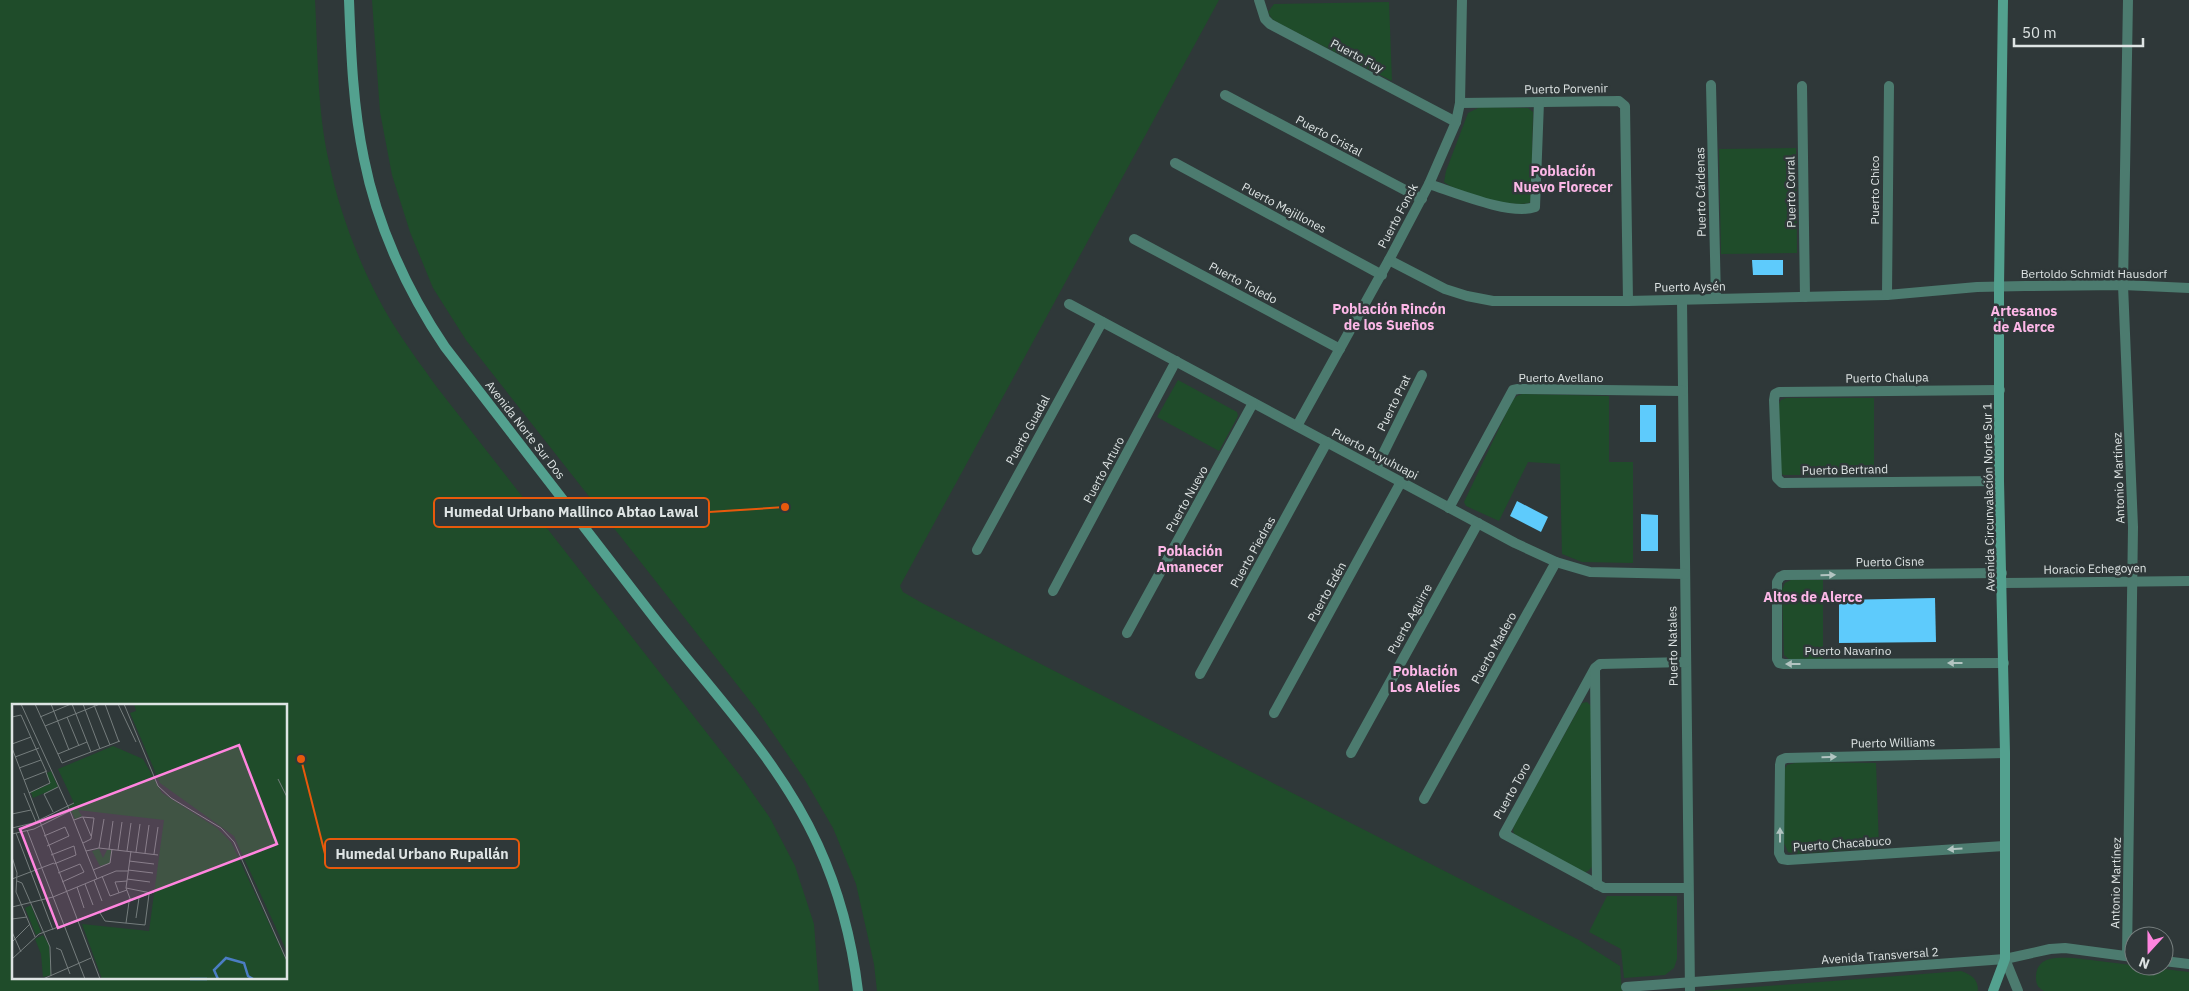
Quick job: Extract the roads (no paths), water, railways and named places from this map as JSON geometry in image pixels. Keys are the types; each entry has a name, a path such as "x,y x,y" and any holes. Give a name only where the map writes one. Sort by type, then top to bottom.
{"main road":[{"name":"Avenida Norte Sur Dos","path":"349,0 356,100 364,160 379,214 408,284 445,347 689,663 763,754 786,788 818,845 830,874 848,934 858,991"},
{"name":"Avenida Circunvalación Norte Sur 1","path":"1993,991 2005,959 2004,662 1999,481 2004,0"}],"street":[{"name":"Puerto Fuy","path":"1259,0 1265,19 1270,24 1456,122"},
{"name":"Puerto Fonck","path":"1297,426 1422,198 1456,122 1460,103 1462,0"},
{"name":"Antonio Martínez","path":"2128,0 2123,285 2132,495 2131,926"},
{"name":"Puerto Cárdenas","path":"1711,85 1716,299"},
{"name":"Puerto Corral","path":"1802,86 1805,297"},
{"name":"Puerto Chico","path":"1887,295 1889,86"},
{"name":"Puerto Cristal","path":"1225,95 1422,198"},
{"name":"Puerto Porvenir","path":"1460,103 1619,101 1625,106 1628,301"},
{"path":"1429,184 1488,204 1513,208 1535,207 1539,102"},
{"name":"Puerto Mejillones","path":"1175,163 1382,274"},
{"name":"Puerto Toledo","path":"1134,239 1340,349"},
{"name":"Puerto Aysén","path":"1389,260 1445,289 1480,299 1505,301 1628,301 1887,295 2000,287"},
{"name":"Bertoldo Schmidt Hausdorf","path":"2000,287 2123,285 2189,288"},
{"name":"Puerto Natales","path":"1682,300 1690,987"},
{"name":"Puerto Puyuhuapi","path":"1069,304 1449,508 1556,562 1574,569 1590,572 1685,574"},
{"name":"Puerto Guadal","path":"976,550 1102,322"},
{"name":"Puerto Arturo","path":"1053,591 1176,361"},
{"name":"Puerto Prat","path":"1376,468 1422,375"},
{"name":"Puerto Avellano","path":"1449,508 1512,390 1683,391"},
{"name":"Puerto Chalupa","path":"1775,394 1779,392 2000,390"},
{"name":"Puerto Bertrand","path":"1775,394 1777,478 1782,483 1999,481"},
{"name":"Puerto Nuevo","path":"1127,633 1254,403"},
{"name":"Puerto Piedras","path":"1200,674 1327,442"},
{"name":"Puerto Edén","path":"1274,713 1401,482"},
{"name":"Puerto Aguirre","path":"1350,753 1478,523"},
{"name":"Puerto Madero","path":"1424,799 1556,562"},
{"name":"Puerto Cisne","path":"1780,577 1784,575 2002,578"},
{"name":"Puerto Navarino","path":"1780,577 1778,582 1777,649 1779,663 2004,662"},
{"name":"Horacio Echegoyen","path":"2002,578 2189,581"},
{"path":"1596,885 1595,668 1600,664 1686,662"},
{"name":"Puerto Toro","path":"1595,668 1504,834 1604,888 1688,888"},
{"name":"Puerto Williams","path":"1781,760 1786,758 2005,753"},
{"name":"Puerto Chacabuco","path":"1781,760 1780,853 1782,858 1788,860 2004,846"},
{"name":"Avenida Transversal 2","path":"1626,987 1690,987 2005,959 2050,949 2065,948 2124,956"},
{"path":"2005,959 2018,991"},
{"path":"2174,962 2189,964"}],"place":[{"name":"Humedal Urbano Mallinco Abtao Lawal","path":"785,507"},
{"name":"Humedal Urbano Rupallán","path":"301,759"}],"district":[{"name":"Población Nuevo Florecer","path":"1563,180"},
{"name":"Población Rincón de los Sueños","path":"1389,318"},
{"name":"Artesanos de Alerce","path":"2024,320"},
{"name":"Población Amanecer","path":"1190,560"},
{"name":"Altos de Alerce","path":"1813,597"},
{"name":"Población Los Alelíes","path":"1425,680"}]}
